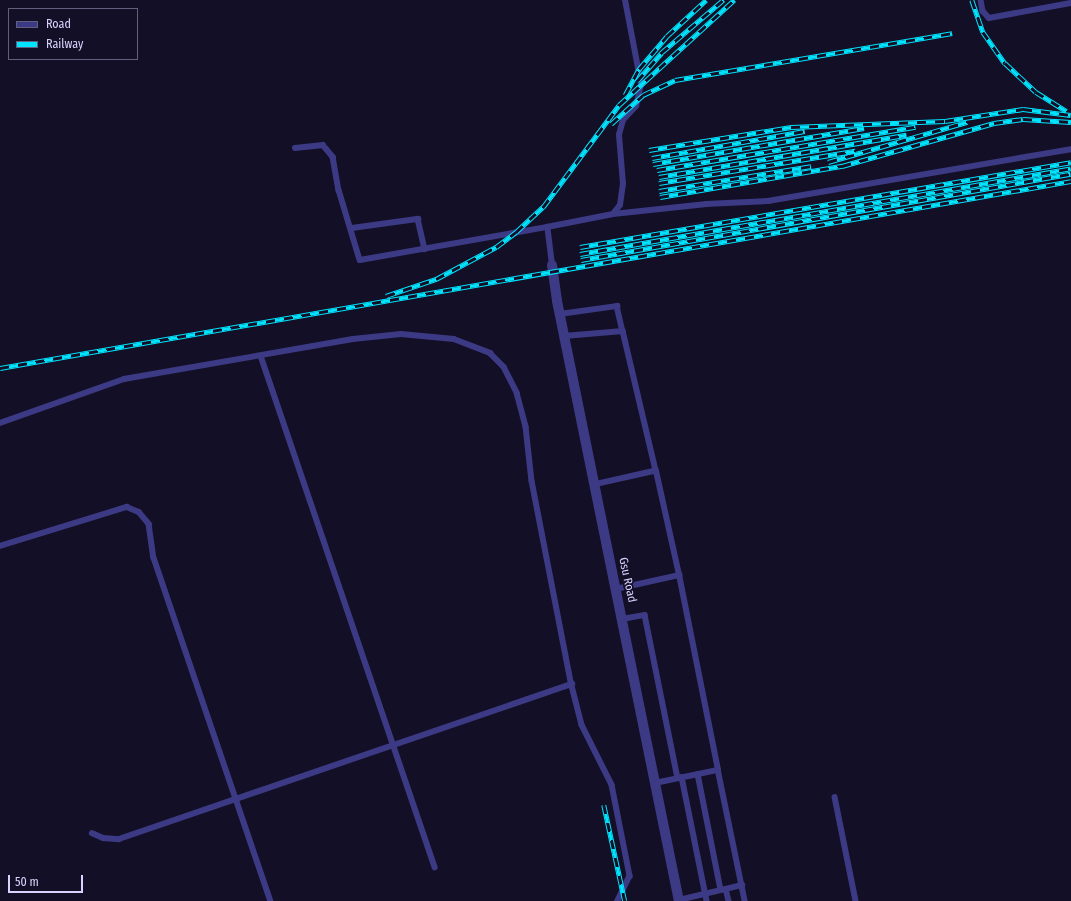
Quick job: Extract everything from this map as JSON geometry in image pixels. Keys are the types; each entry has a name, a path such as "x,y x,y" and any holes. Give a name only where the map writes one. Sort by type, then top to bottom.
{"street":[{"name":"Gsu Road","path":"552,265 564,336 679,900"}],"lane":[{"path":"614,214 620,205 623,184 618,135 623,120 636,106 641,84 625,0"},
{"path":"981,0 983,12 989,18 1071,3"},
{"path":"295,148 323,145 333,157 339,190 352,228 360,260 614,214 706,204 768,201 1071,149"},
{"path":"352,228 418,219 425,249"},
{"path":"548,227 552,265"},
{"path":"560,314 617,306 656,471 745,901"},
{"path":"564,336 623,331"},
{"path":"0,424 124,379 353,339 401,334 454,339 490,353 504,367 517,393 526,427 532,481 572,684 582,725 612,785 630,876 618,901"},
{"path":"262,356 435,867"},
{"path":"594,485 656,471"},
{"path":"0,546 127,507 138,512 149,524 154,558 271,901"},
{"path":"616,589 678,575"},
{"path":"622,619 645,615 707,901"},
{"path":"92,833 103,838 119,839 572,684"},
{"path":"655,784 718,769"},
{"path":"698,774 724,889 729,901"},
{"path":"834,797 856,901"},
{"path":"679,900 742,885"}],"railway":[{"path":"625,95 639,69 667,36 706,0"},
{"path":"637,81 661,53 723,0"},
{"path":"386,296 436,279 496,247 516,232 543,207 619,105 734,0"},
{"path":"972,0 983,32 1005,63 1036,92 1066,111"},
{"path":"611,124 643,95 675,80 952,33"},
{"path":"649,150 791,127 945,121 1023,109 1071,115"},
{"path":"660,197 842,166 994,123 1023,119 1071,122"},
{"path":"828,162 967,122"},
{"path":"657,170 915,127"},
{"path":"653,164 864,128"},
{"path":"652,158 805,131"},
{"path":"659,177 906,135"},
{"path":"659,183 855,151"},
{"path":"580,247 1071,162"},
{"path":"659,191 811,166"},
{"path":"580,254 1071,168"},
{"path":"581,260 1071,174"},
{"path":"0,368 1071,181"},
{"path":"604,805 625,901"}]}
